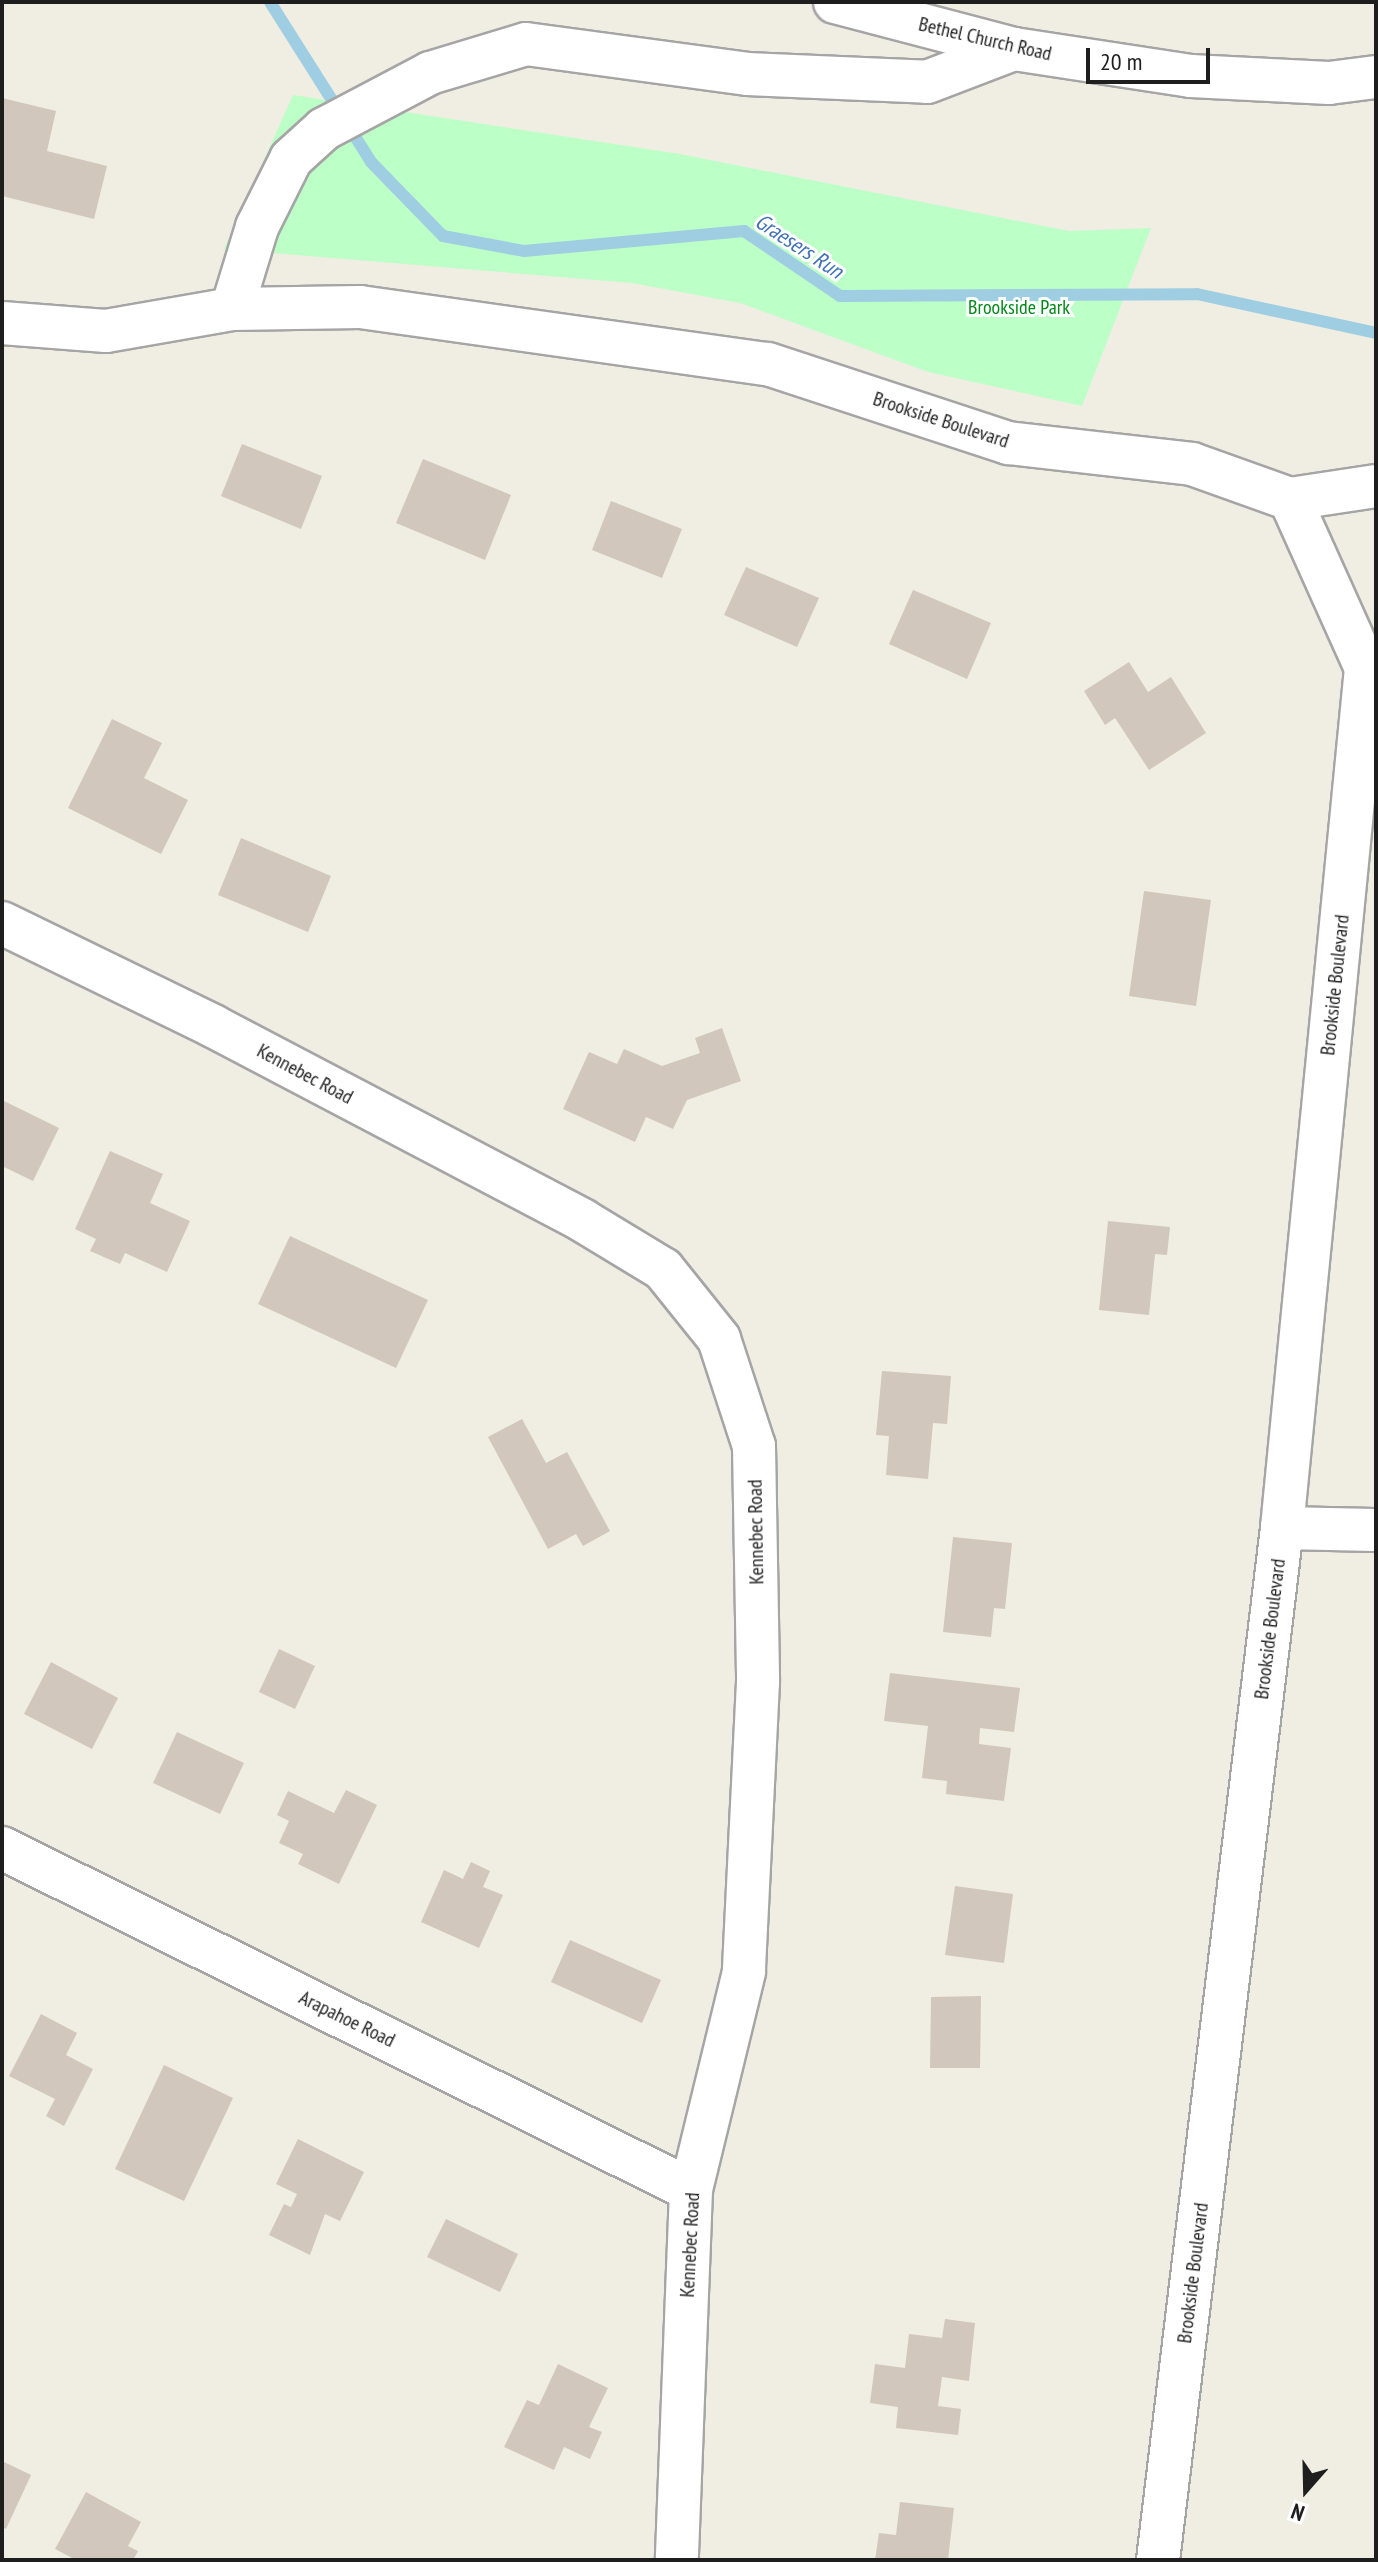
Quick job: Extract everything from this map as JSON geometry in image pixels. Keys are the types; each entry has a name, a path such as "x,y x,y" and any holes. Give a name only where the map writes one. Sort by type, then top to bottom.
{"street":[{"name":"Bethel Church Road","path":"835,2 1014,49 1191,76 1329,83 1376,77"},
{"path":"232,309 257,227 291,159 341,120 430,73 526,44 747,74 927,82 1014,49"},
{"name":"Brookside Boulevard","path":"2,323 106,331 232,309 360,307 768,364 1008,443 1192,464 1290,499 1366,668 1282,1528 1158,2560"},
{"path":"1290,499 1376,486"},
{"name":"Kennebec Road","path":"2,923 213,1026 582,1220 663,1269 719,1339 754,1446 758,1682 744,1972 691,2190 677,2560"},
{"path":"1282,1528 1376,1530"},
{"name":"Arapahoe Road","path":"2,1848 691,2190"}],"green space":[{"name":"Brookside Park","path":"293,95 680,154 1069,231 1151,228 1082,406 928,372 740,303 632,283 224,249"}],"building":[{"path":"2,98 56,111 47,151 107,166 94,219 2,196"},
{"path":"242,444 322,476 301,529 221,496"},
{"path":"423,459 511,495 485,560 396,523"},
{"path":"611,501 682,529 662,578 592,550"},
{"path":"746,567 819,598 797,647 724,615"},
{"path":"913,590 991,623 967,679 889,644"},
{"path":"1129,662 1148,692 1171,677 1206,733 1149,770 1115,718 1105,725 1084,691"},
{"path":"112,719 162,743 144,778 188,800 161,854 68,808"},
{"path":"241,838 331,876 308,932 218,895"},
{"path":"1144,891 1211,900 1196,1006 1129,996"},
{"path":"722,1028 741,1081 687,1100 673,1129 646,1117 635,1142 563,1109 589,1052 617,1064 624,1049 662,1066 700,1053 695,1038"},
{"path":"2,1100 59,1128 33,1181 2,1166"},
{"path":"110,1151 163,1174 150,1203 190,1221 167,1272 125,1253 120,1264 90,1251 96,1239 75,1229"},
{"path":"1108,1221 1170,1227 1167,1255 1155,1254 1149,1315 1099,1310"},
{"path":"290,1236 428,1300 396,1368 258,1304"},
{"path":"882,1371 951,1376 947,1424 933,1423 928,1479 886,1475 889,1436 876,1435"},
{"path":"522,1419 546,1463 567,1452 610,1531 583,1546 576,1534 548,1549 488,1437"},
{"path":"953,1537 1012,1543 1005,1609 994,1608 991,1637 943,1632"},
{"path":"279,1649 315,1666 295,1709 259,1692"},
{"path":"51,1662 118,1698 92,1749 24,1714"},
{"path":"890,1673 1020,1688 1014,1732 980,1728 979,1744 1011,1748 1004,1801 946,1794 947,1781 922,1778 928,1726 884,1721"},
{"path":"177,1732 244,1763 220,1814 153,1783"},
{"path":"346,1790 377,1805 339,1884 298,1864 303,1854 279,1843 289,1821 277,1815 288,1791 334,1813"},
{"path":"471,1862 490,1871 483,1887 503,1895 479,1948 421,1922 444,1870 463,1879"},
{"path":"955,1886 1013,1894 1004,1963 945,1955"},
{"path":"570,1940 661,1980 642,2023 551,1982"},
{"path":"981,1996 980,2068 930,2068 931,1997"},
{"path":"41,2014 77,2033 66,2055 93,2069 64,2126 46,2116 55,2099 9,2076"},
{"path":"164,2065 233,2098 184,2201 115,2169"},
{"path":"298,2139 364,2172 340,2221 325,2214 310,2255 269,2235 284,2204 291,2207 297,2194 276,2184"},
{"path":"446,2219 518,2254 500,2292 427,2257"},
{"path":"945,2319 975,2323 969,2381 942,2377 938,2406 961,2409 958,2435 896,2428 898,2407 870,2403 875,2364 905,2368 909,2334 942,2338"},
{"path":"558,2364 608,2388 589,2427 602,2432 590,2459 564,2447 554,2470 504,2447 527,2400 539,2405"},
{"path":"2,2461 31,2475 6,2529 2,2527"},
{"path":"86,2492 141,2522 128,2546 138,2551 133,2560 76,2560 55,2549"},
{"path":"900,2502 954,2508 948,2560 875,2560 879,2533 896,2535"}],"waterway":[{"name":"Graesers Run","path":"270,2 371,162 443,236 524,251 744,231 840,296 1197,294 1376,333"}]}
